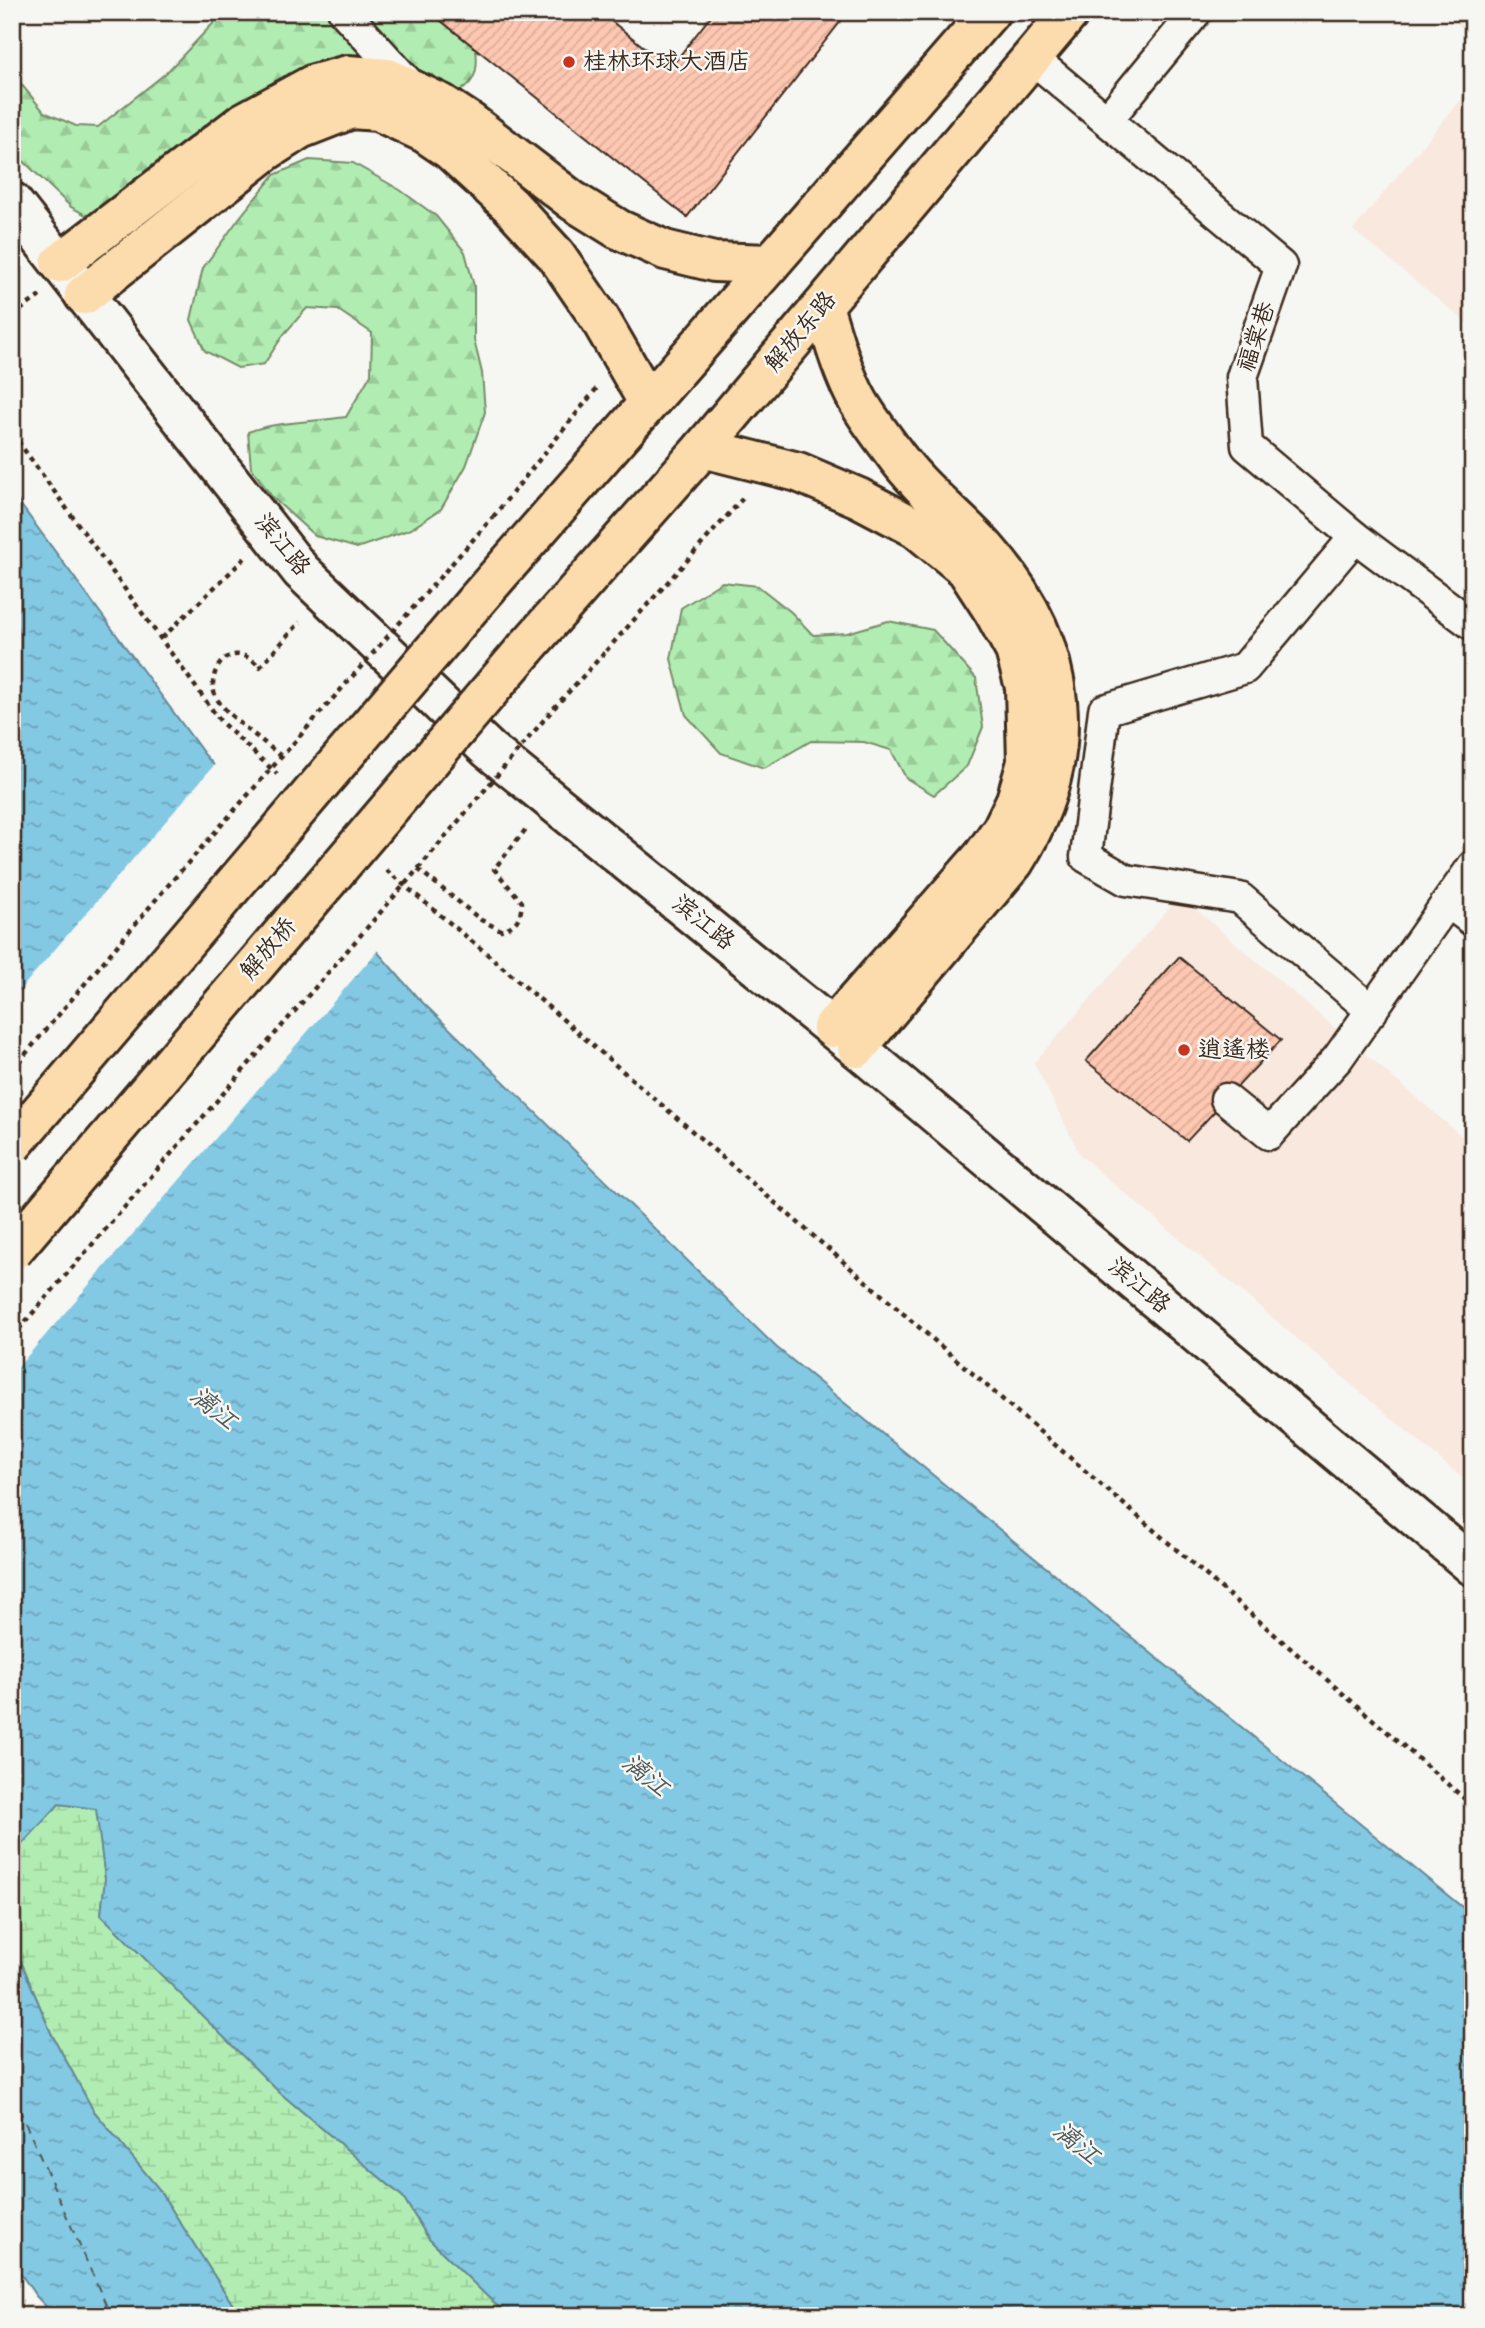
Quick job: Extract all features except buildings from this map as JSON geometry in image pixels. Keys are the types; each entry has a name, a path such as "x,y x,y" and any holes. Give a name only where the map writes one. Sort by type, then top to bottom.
{"main road":[{"path":"12,1145 474,603 990,12"},
{"name":"解放东路","path":"526,648 702,448 1070,12"},
{"path":"60,263 244,122 314,84 348,75 387,78 415,90 471,123 573,201 618,229 665,250 715,261 770,264"},
{"path":"84,295 265,151 300,129 351,109 378,111 425,134 450,150 511,206 556,255 600,319 648,402"},
{"name":"滨江路","path":"12,202 301,571 489,750 844,1038 1473,1566"},
{"path":"823,306 839,355 858,400 892,452 935,501 986,549 1020,593 1043,638 1055,680 1060,720 1055,761 1032,833 1014,862 844,1038"},
{"path":"702,448 799,472 859,498 916,528 966,569 995,612 1015,650 1025,687 1027,762 1016,800 1002,829 844,1038"},
{"name":"解放桥","path":"12,1251 526,648"}],"street":[{"path":"344,12 415,90"},
{"path":"1107,120 1196,12"},
{"name":"福棠巷","path":"1032,58 1281,266 1242,377 1247,446 1355,537 1473,625"},
{"path":"1355,537 1245,668 1104,710 1086,858 1126,880 1240,898 1372,1011"},
{"path":"1226,1099 1269,1134 1338,1058 1473,866"}],"path":[{"path":"12,1070 281,755 493,517 622,357"},
{"path":"12,433 221,722 281,778"},
{"path":"12,1337 554,708 772,465"},
{"path":"162,638 271,533"},
{"path":"281,755 225,708 214,691 213,678 217,667 225,659 237,655 248,657 260,667 325,594"},
{"path":"418,869 481,920 501,930 515,924 521,914 522,902 494,869 550,799"},
{"path":"383,867 1473,1806"}],"shaded area":[{"path":"1443,12 1473,12 1473,37"},
{"path":"1473,85 1473,328 1353,230"},
{"path":"1180,896 1473,1146 1473,1487 1081,1156 1034,1063"}],"green space":[{"path":"224,12 430,12 476,49 477,65 470,83 450,95 365,56 354,62 171,209 132,228 95,220 71,207 12,150 12,73 44,112 76,126 98,127 166,73"},
{"path":"309,160 353,163 400,190 436,216 465,252 474,286 474,340 482,373 485,412 466,466 441,509 411,529 357,548 315,536 273,498 251,468 248,432 284,424 346,417 371,374 372,333 338,310 307,308 284,334 264,364 238,368 205,351 191,320 203,268 240,217 274,175"},
{"path":"722,582 758,586 791,612 813,635 847,633 888,621 933,630 976,678 983,727 967,766 934,795 906,778 891,750 864,742 811,741 764,768 721,753 686,715 671,659 681,608"},
{"path":"59,1804 97,1809 105,1879 101,1915 279,2092 403,2197 429,2239 495,2304 514,2316 240,2316 158,2188 93,2110 51,2033 12,1940 12,1855"}],"water":[{"name":"漓江","path":"12,493 205,755 416,996 776,1347 1473,1916 1473,2316 514,2316 495,2304 429,2239 403,2197 279,2092 101,1915 105,1879 96,1809 59,1804 12,1855"},
{"path":"12,1940 51,2033 93,2110 158,2188 240,2316 55,2316 36,2296 12,2261"}],"pier":[{"path":"216,763 379,949 12,1374 12,999"}],"ferry route":[{"path":"12,2093 107,2307 115,2316"}],"place":[{"name":"桂林环球大酒店","path":"569,62"},
{"name":"逍遥楼","path":"1184,1050"}]}
